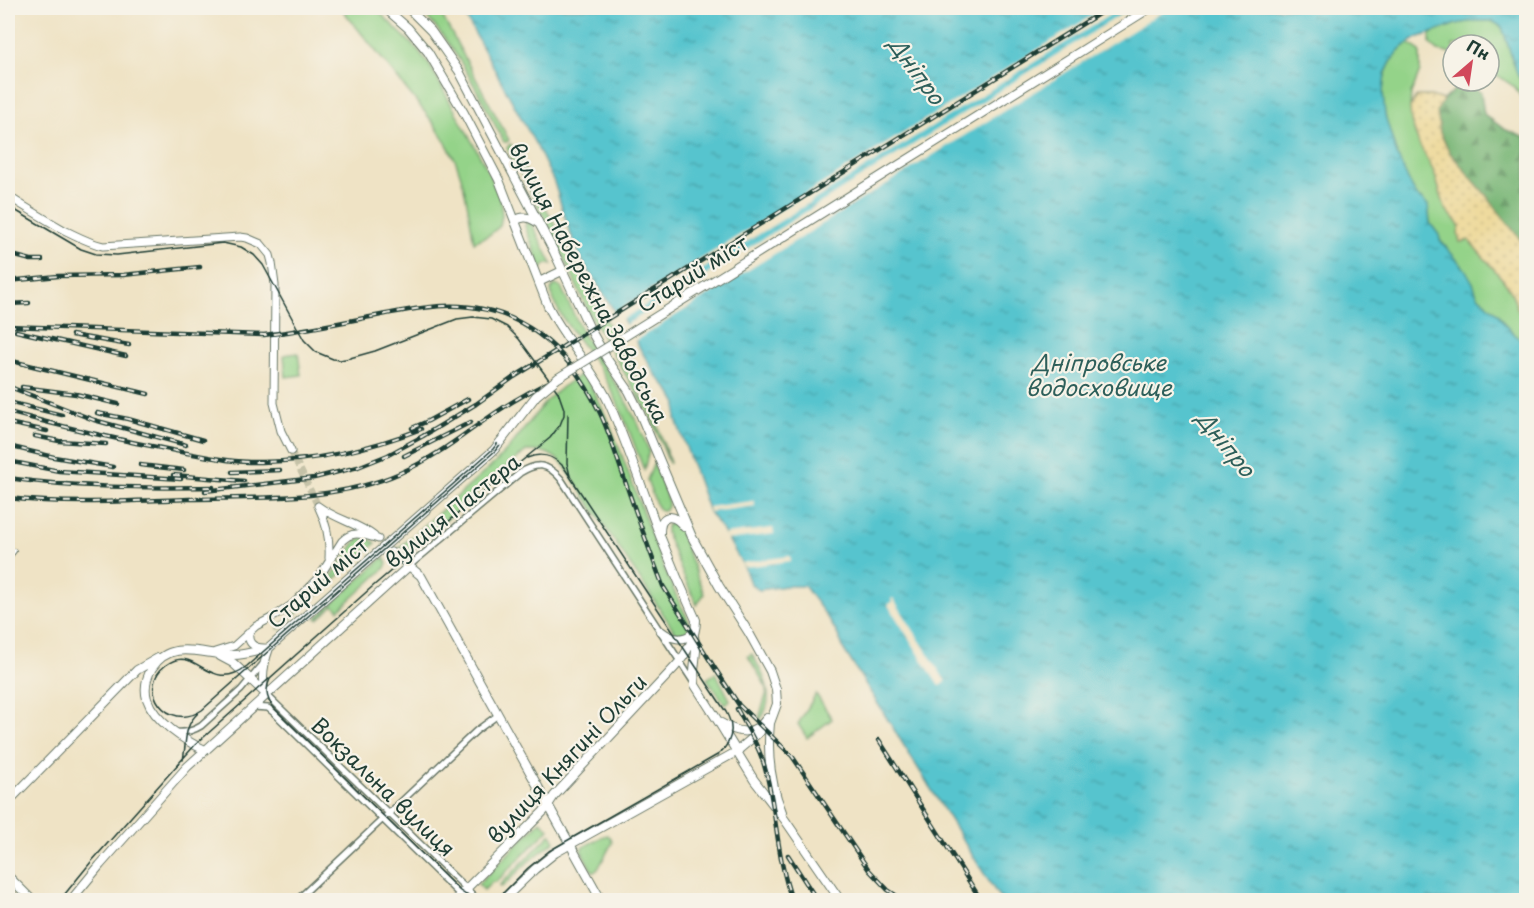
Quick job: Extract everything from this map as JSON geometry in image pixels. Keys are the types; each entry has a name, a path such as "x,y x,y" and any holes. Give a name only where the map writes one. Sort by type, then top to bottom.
{"main road":[{"name":"вулиця Набережна Заводська","path":"385,8 419,41 445,79 499,180 554,317 591,370 608,401 660,537 696,620 693,633 696,651 695,685"},
{"name":"вулиця Набережна Заводська","path":"408,8 431,31 459,71 540,225 590,328 607,359 629,391 692,537 770,671 776,689 777,704"},
{"name":"Старий міст","path":"269,648 486,457 536,396 558,378 1150,8"},
{"path":"515,221 523,217 532,219 540,225"},
{"path":"539,282 562,271"},
{"path":"660,537 662,521 671,516 680,521 692,537"},
{"path":"409,566 421,576 601,900"},
{"name":"вулиця Пастера","path":"205,750 409,566"},
{"path":"661,631 678,639 689,637 693,633"},
{"name":"вулиця Княгині Ольги","path":"461,896 544,811 554,796 680,662 693,633"},
{"path":"8,802 137,670 149,662 186,650 244,655 269,648"},
{"path":"267,695 263,685 269,648"},
{"path":"213,653 233,663 267,695"},
{"path":"71,900 113,849 205,750 174,732 157,716 150,705 146,684 150,671 165,655"},
{"path":"695,685 753,780 785,820 840,900"},
{"path":"718,721 732,729 749,731 765,721 777,704"},
{"path":"777,704 770,723 768,747 770,771 785,820"},
{"path":"503,900 547,859 569,844 736,752 770,723"},
{"path":"8,876 32,900"}],"street":[{"path":"8,196 66,231 103,246 240,237 261,244 270,255 274,278 274,403 281,431 291,451"},
{"name":"вулиця Пастера","path":"409,566 520,473 537,465 546,466 561,479 695,685"},
{"path":"213,653 234,646 256,626 284,611 301,597 318,579 346,536 356,534 378,539 366,530 318,506 327,530 330,546 329,561"},
{"path":"8,558 14,552"},
{"path":"391,552 409,566"},
{"path":"250,632 248,637 250,643 256,648 269,648"},
{"path":"174,732 187,732 201,726 241,690 265,662"},
{"name":"Вокзальна вулиця","path":"267,695 390,814 461,896"},
{"name":"Вокзальна вулиця","path":"253,707 268,708 274,713 461,896 478,900"},
{"path":"297,900 476,731 498,715"}],"green space":[{"path":"341,8 375,8 418,50 430,66 485,165 500,198 502,215 500,226 489,235 474,242 462,182 448,146 432,121"},
{"path":"418,8 438,8 509,140 507,142 504,142 456,54 432,22"},
{"path":"1492,21 1502,27 1526,92 1526,103 1515,87 1501,78 1501,33 1441,33 1441,52 1430,44 1430,34 1456,24"},
{"path":"1408,43 1420,51 1420,71 1411,94 1410,107 1415,134 1434,172 1445,208 1460,226 1458,233 1460,242 1469,240 1496,271 1512,294 1517,308 1526,318 1526,345 1477,295 1473,283 1440,240 1430,223 1429,211 1423,200 1417,196 1403,170 1386,119 1383,87 1390,64"},
{"path":"1451,93 1481,93 1484,114 1504,129 1526,138 1526,247 1450,153 1440,133 1437,111 1443,100"},
{"path":"511,144 644,388 639,391 643,399 649,397 670,463 651,417 590,315 551,230 507,148"},
{"path":"527,222 532,224 552,264 546,264 541,269 525,226"},
{"path":"555,285 561,287 583,334 622,394 639,426 649,451 644,470 610,387 559,311 551,290"},
{"path":"298,353 301,375 286,377 284,355"},
{"path":"583,373 613,432 662,563 687,617 689,623 685,633 677,635 563,464 546,453 526,451 417,545 410,550 399,548 496,462 546,401"},
{"path":"654,463 668,502 665,510 657,507 647,480"},
{"path":"669,524 675,524 678,527 704,594 697,605 666,533 666,527"},
{"path":"362,538 376,543 279,629 325,586 357,540"},
{"path":"384,557 387,564 384,569 339,610 334,605 318,619 316,618"},
{"path":"752,654 767,686 768,703 760,720 767,688 748,656"},
{"path":"716,673 730,700 725,704 707,679"},
{"path":"816,694 832,719 807,738 798,724"},
{"path":"541,821 549,829 496,882 492,882 484,890 478,884"},
{"path":"551,834 555,841 500,887 499,886"},
{"path":"608,835 612,843 598,869 594,872 581,850"}],"sand":[{"path":"1417,96 1431,96 1443,100 1437,111 1440,133 1450,153 1526,247 1526,318 1517,308 1512,294 1496,271 1469,240 1460,242 1458,233 1460,226 1445,208 1434,172 1419,144 1411,121 1410,107"}],"water":[{"name":"Дніпровське водосховище","path":"461,8 1526,8 1526,92 1502,27 1492,21 1474,21 1456,24 1417,38 1400,49 1385,74 1383,93 1385,115 1397,155 1417,196 1428,205 1430,223 1440,240 1465,269 1477,295 1526,345 1526,900 1001,900 844,650 833,626 806,588 786,586 759,590 750,583 744,567 725,534 709,512 676,419 677,404 583,262 569,230 554,182"}],"pier":[{"path":"1104,8 1121,8 620,321 613,314"},
{"path":"1131,8 1169,8 633,342 624,326"},
{"path":"754,501 755,506 709,512 708,507"},
{"path":"773,528 774,534 726,540 725,534"},
{"path":"790,556 791,561 744,567 741,563"},
{"path":"893,598 946,682 939,686 888,605"}],"tunnel":[{"path":"291,451 318,506"}],"tram line":[{"path":"1147,8 552,380 535,395 493,449 247,666 234,674 223,675 213,673 186,660 177,660 166,665 157,674 154,685 155,695 160,705 167,712 178,716 189,716 202,710 495,451 538,397 554,382 1153,8"},
{"path":"8,206 81,249 96,254 117,255 223,243 241,247 254,255 263,265 304,340 316,352 333,359 340,360 375,351 457,319 473,317 491,319 507,327 519,339 558,392 564,409 560,425 550,438 372,587 195,745 60,900"},
{"path":"568,414 567,463 570,476"},
{"path":"496,900 549,851 719,754 727,745 731,734 731,724 726,712 563,466 555,459 546,456 537,455 527,458"},
{"path":"270,679 267,692 273,707 460,891 470,897 481,899 492,898 503,893"},
{"path":"183,760 186,735 193,718 198,713"},
{"path":"8,886 22,900"}],"railway":[{"path":"205,491 314,478 358,467 388,455 476,404 514,377 1108,8"},
{"path":"8,498 98,502 269,498 349,489 400,473 437,453 509,404 555,379 1150,8"},
{"path":"8,254 31,260 42,260"},
{"path":"8,281 58,276 123,275 200,267"},
{"path":"8,304 29,303"},
{"path":"8,326 264,335 412,309 444,306 471,307 495,312 538,333 572,367 599,411 663,586 714,667 739,705 792,756 869,870 888,890 903,900"},
{"path":"16,331 126,356"},
{"path":"72,335 129,345"},
{"path":"8,360 148,394"},
{"path":"10,387 94,420 186,445"},
{"path":"22,387 76,394 118,404"},
{"path":"412,428 468,399"},
{"path":"8,402 62,415"},
{"path":"8,412 155,447 219,459 251,462 283,461 343,453 421,429"},
{"path":"97,413 128,419 203,440"},
{"path":"404,456 471,422"},
{"path":"8,423 47,431"},
{"path":"35,436 59,441 106,444"},
{"path":"8,446 113,467"},
{"path":"8,461 59,471 181,479"},
{"path":"140,465 184,470"},
{"path":"232,472 280,470"},
{"path":"173,475 244,481"},
{"path":"8,478 85,486 213,487"},
{"path":"737,709 764,764 783,869 792,900"},
{"path":"879,740 981,900"},
{"path":"788,855 817,900"}],"water label":[{"name":"Дніпро","path":"918,70"},
{"name":"Дніпро","path":"1227,443"}]}
